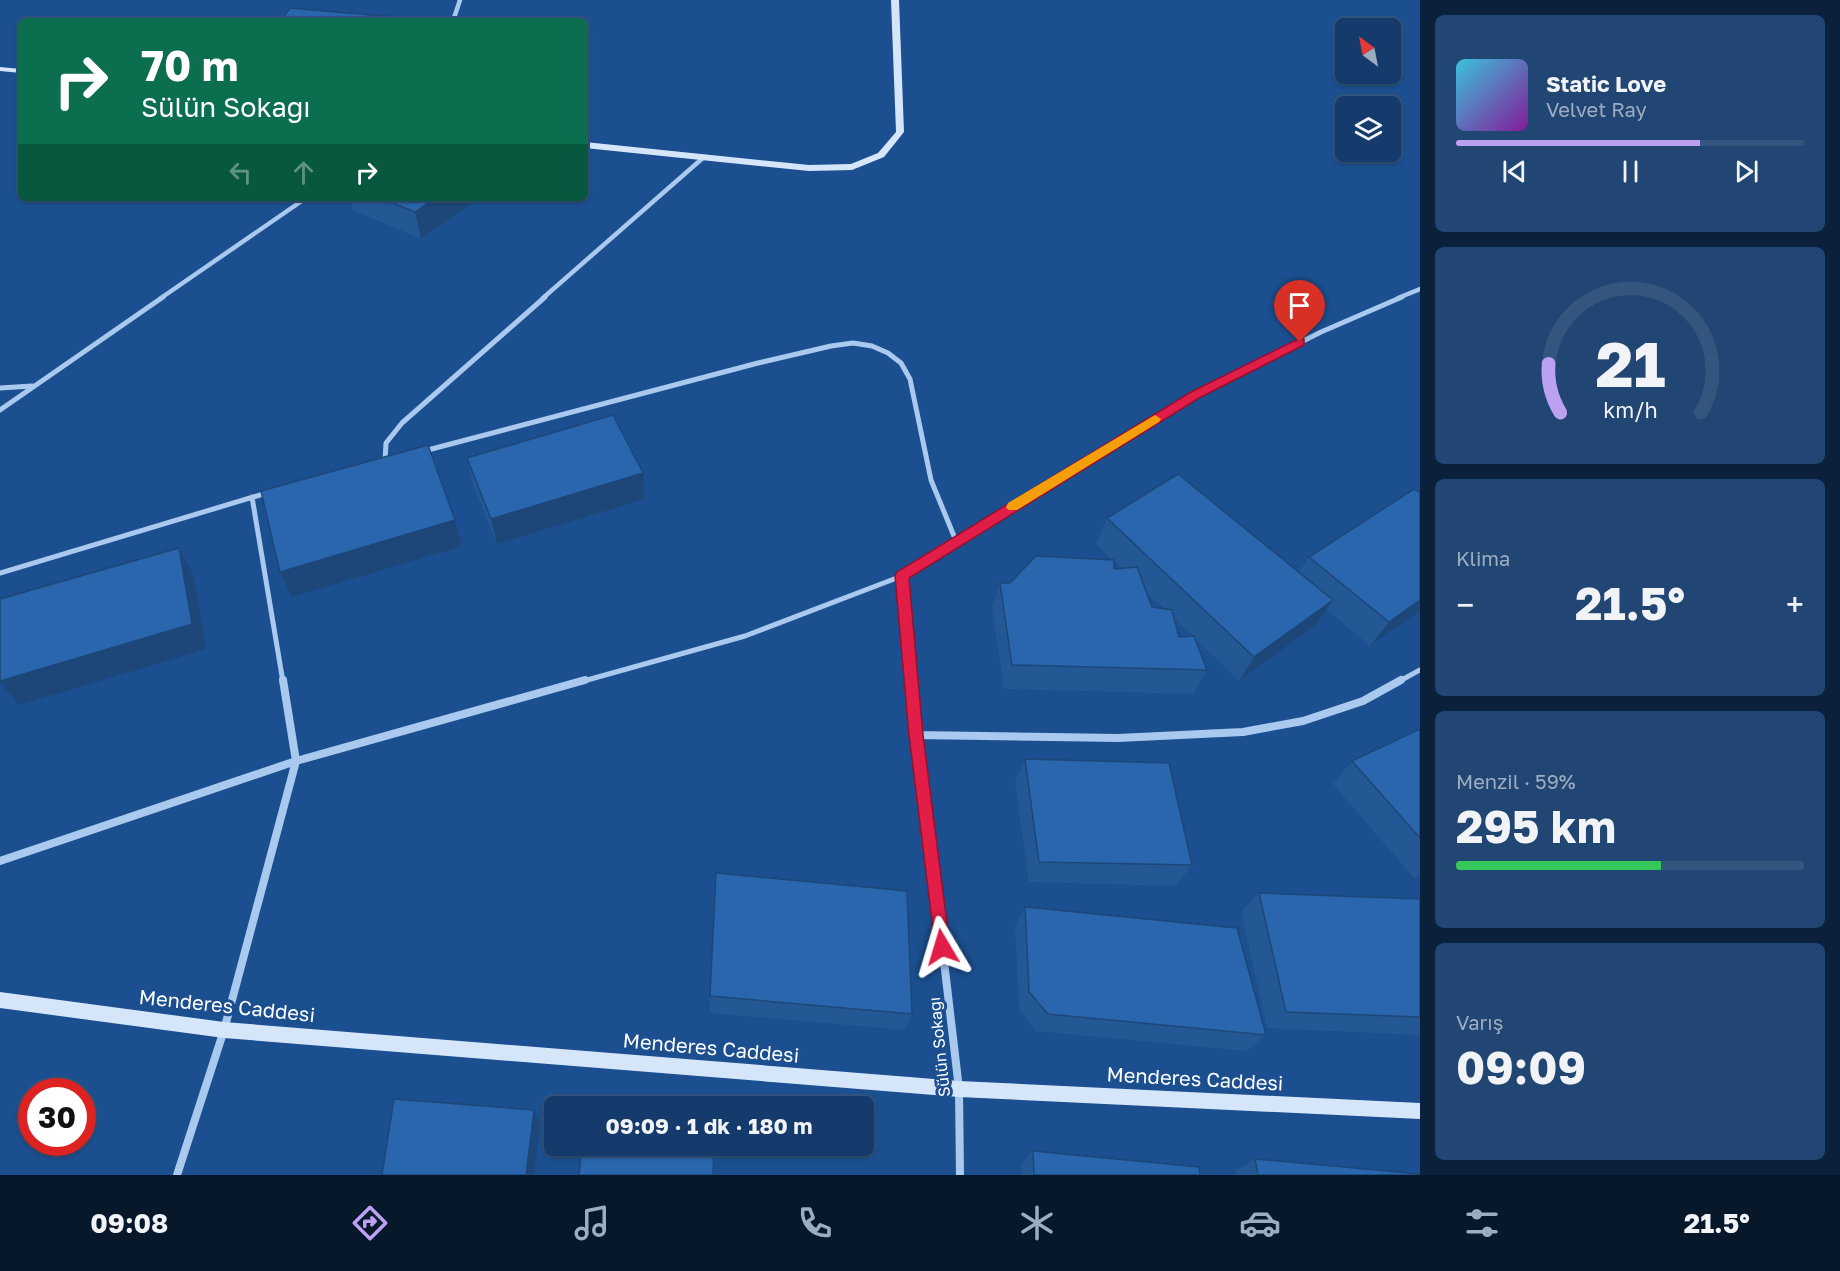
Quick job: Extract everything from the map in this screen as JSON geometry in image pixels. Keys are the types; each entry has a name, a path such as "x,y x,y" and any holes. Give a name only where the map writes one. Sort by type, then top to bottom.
{"street":[{"path":"454,18 460,0"},
{"path":"588,145 808,168 852,167 881,155 900,132 895,0"},
{"path":"0,69 18,71"},
{"path":"385,461 386,443 392,432 704,157"},
{"path":"0,410 302,201"},
{"path":"0,861 296,761 745,636 902,576 1195,395 1321,332 1420,289"},
{"path":"419,452 821,348 853,343 873,346 888,353 901,363 910,378 931,480 957,541"},
{"path":"0,388 35,386"},
{"path":"374,464 396,458"},
{"path":"0,573 274,491"},
{"path":"177,1175 224,1030 296,761 252,497"},
{"name":"Sülün Sokağı","path":"902,576 916,735 959,1089 960,1175"},
{"path":"916,735 1118,738 1243,732 1303,721 1363,701 1420,670"},
{"name":"Menderes Caddesi","path":"0,1000 224,1030 959,1089 1420,1111"}],"building":[{"path":"290,8 394,17 393,18 283,18"},
{"path":"388,201 431,201 415,212"},
{"path":"613,415 643,473 491,519 467,458"},
{"path":"428,445 455,520 280,572 261,491"},
{"path":"1178,474 1333,600 1254,657 1107,518"},
{"path":"1414,489 1420,493 1420,600 1389,622 1309,557"},
{"path":"179,548 192,624 0,681 0,599"},
{"path":"1036,556 1114,560 1114,569 1137,567 1152,607 1172,610 1179,637 1194,636 1207,670 1012,665 1000,583 1010,583"},
{"path":"1420,729 1420,838 1352,761"},
{"path":"1025,759 1169,763 1192,865 1039,862"},
{"path":"716,873 907,891 912,1014 710,996"},
{"path":"1259,893 1420,899 1420,1017 1286,1012"},
{"path":"1025,907 1237,928 1266,1035 1048,1014 1029,992"},
{"path":"394,1099 534,1110 526,1175 382,1175"},
{"path":"1033,1151 1199,1167 1200,1175 1034,1175"},
{"path":"581,1156 714,1156 713,1175 579,1175"},
{"path":"1255,1159 1420,1174 1420,1175 1258,1175"}],"slow traffic":[{"path":"1013,507 1155,419"}],"route":[{"path":"942,947 916,735 902,576 1195,395 1300,342"}]}
